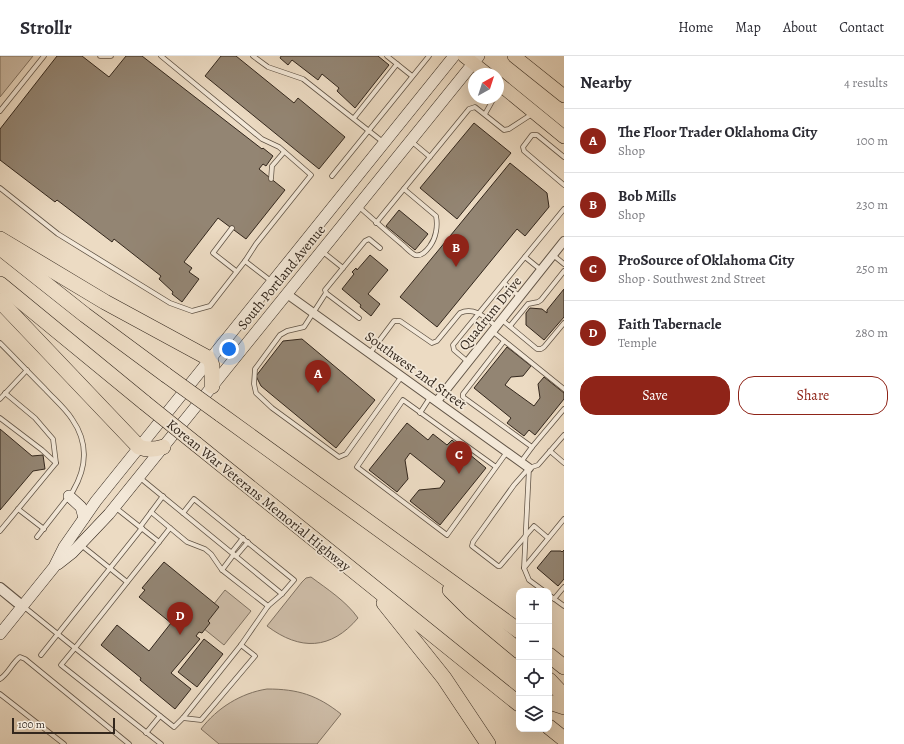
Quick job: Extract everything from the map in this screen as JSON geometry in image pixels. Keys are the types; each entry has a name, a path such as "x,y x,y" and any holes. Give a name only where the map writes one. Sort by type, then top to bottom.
{"highway":[{"path":"0,239 105,302 210,359 212,366 212,386"},
{"path":"0,248 85,315 166,375 516,629"},
{"name":"Korean War Veterans Memorial Highway","path":"0,284 145,403 516,702"},
{"path":"0,301 139,447 145,450 155,450 163,447"},
{"path":"418,558 471,611 516,648"},
{"path":"368,583 444,678 488,744"},
{"path":"552,651 564,657"},
{"path":"552,657 564,667"},
{"path":"491,682 516,691"},
{"path":"552,683 564,696"},
{"path":"552,703 564,707"},
{"path":"552,729 564,739"}],"main road":[{"name":"South Portland Avenue","path":"54,567 64,547 96,501 454,56"},
{"path":"514,56 564,96"},
{"name":"South Portland Avenue","path":"0,634 54,567 80,544 139,477 399,155 472,58"},
{"path":"472,58 481,68"},
{"path":"504,91 534,112 564,137"},
{"path":"385,143 399,155"},
{"path":"343,194 357,206"},
{"path":"272,282 287,294"},
{"path":"71,493 84,499 96,501"},
{"path":"71,493 81,507 84,518"}],"street":[{"name":"Quadrum Drive","path":"434,398 468,362 564,241"},
{"name":"Southwest 2nd Street","path":"287,294 434,398 529,468"},
{"path":"0,588 22,606"}],"lane":[{"path":"0,111 44,56"},
{"path":"100,56 111,56"},
{"path":"0,188 58,234 170,303 192,311 210,306 245,261 256,244 311,175 279,147 262,139 161,56"},
{"path":"254,56 268,67 303,78 385,143"},
{"path":"387,56 412,76"},
{"path":"332,176 429,56"},
{"path":"354,118 397,64"},
{"path":"485,114 491,104"},
{"path":"376,223 469,109 475,107 504,130 509,129 534,112"},
{"path":"564,158 537,135 532,135 523,148 524,151 564,185"},
{"path":"410,140 430,157"},
{"path":"271,179 272,166 284,152"},
{"path":"357,206 416,255 421,255 435,240 437,221 436,216 404,189"},
{"path":"468,362 454,350 453,345 564,209"},
{"path":"232,228 213,253 236,271"},
{"path":"380,248 369,239 365,241 325,290 326,293 304,327 287,330 280,335 255,369 254,384 256,393 272,408 339,457 346,454 403,376"},
{"path":"321,251 343,268"},
{"path":"553,255 564,264"},
{"path":"525,257 541,270"},
{"path":"245,261 272,282"},
{"path":"510,326 528,304 541,300 564,271"},
{"path":"504,283 520,296"},
{"path":"326,293 359,318"},
{"path":"370,353 394,321 397,320 432,343 437,341 460,312 480,313 504,341 564,389"},
{"path":"501,320 537,349 544,347 564,323"},
{"path":"504,341 462,397 532,447"},
{"path":"0,343 72,418 81,436 84,458 82,471 71,493 37,537"},
{"path":"0,399 27,370"},
{"path":"0,531 56,463 53,439 35,418 5,393"},
{"path":"420,413 434,398"},
{"path":"496,467 403,400 357,467 447,535 496,467 507,451"},
{"path":"521,462 564,409"},
{"path":"0,418 42,450 56,463"},
{"path":"548,538 534,526 500,566 472,546 473,542 491,517 529,468 538,465 564,435"},
{"path":"550,451 564,463"},
{"path":"529,468 524,568 529,580 540,588"},
{"path":"139,477 282,594"},
{"path":"41,655 110,568 164,496"},
{"path":"22,606 174,727 183,718 241,645 268,606 282,594 294,580 194,499 183,513"},
{"path":"114,507 159,542"},
{"path":"18,508 44,528"},
{"path":"151,512 188,542 205,549 211,554 222,570 268,606"},
{"path":"524,568 564,519"},
{"path":"161,744 61,665 170,528"},
{"path":"222,570 234,554 243,538"},
{"path":"234,554 248,542"},
{"path":"80,544 127,582"},
{"path":"564,587 554,599 564,606"},
{"path":"183,718 202,720 254,656 241,645"},
{"path":"0,679 20,657 25,659 129,744"},
{"path":"0,694 64,744"},
{"path":"146,733 160,716"}],"shaded area":[{"path":"0,56 33,56 0,97"},
{"path":"311,577 342,601 358,618 348,629 326,641 303,643 291,640 267,626 302,582 306,578"},
{"path":"225,590 251,611 224,645 198,624"},
{"path":"267,689 288,690 307,694 324,702 341,714 317,744 219,744 201,729 214,714 230,703 248,694"}],"building":[{"path":"57,56 82,56 109,77 126,56 142,56 273,156 266,166 263,164 259,169 285,190 246,239 218,218 184,262 192,268 189,272 199,279 182,302 172,294 173,292 159,279 161,276 114,239 112,242 57,200 55,202 0,160 0,129"},
{"path":"221,56 236,56 294,103 298,98 345,137 319,169 205,76"},
{"path":"281,56 378,56 389,65 355,108 337,91 339,88 322,74 318,80 292,60 288,65 280,58"},
{"path":"474,123 511,153 457,219 420,188"},
{"path":"510,163 547,193 549,207 525,236 517,229 437,327 400,297"},
{"path":"399,210 428,234 415,250 386,226"},
{"path":"370,255 388,270 368,294 380,304 371,316 360,307 361,305 342,289 354,274 352,272 356,268 357,270"},
{"path":"564,289 564,317 544,340 526,325 526,313 530,308 542,309 547,313 547,310"},
{"path":"302,339 375,400 336,448 261,386 256,376 283,341"},
{"path":"507,347 531,366 523,376 511,377 505,385 534,406 540,398 538,384 544,377 564,393 564,399 535,435 529,430 524,436 507,423 511,418 474,388"},
{"path":"407,423 428,440 433,434 447,445 452,440 486,468 440,525 410,501 419,490 440,488 445,481 410,453 405,460 408,479 397,492 369,470"},
{"path":"0,429 32,456 43,455 45,469 33,471 0,510"},
{"path":"564,550 564,579 558,586 537,568 551,551 562,552"},
{"path":"164,562 219,607 208,621 210,623 202,633 199,632 196,636 200,639 171,673 191,689 175,709 140,680 141,678 101,645 117,625 149,651 171,623 139,597 145,590 142,588"},
{"path":"204,639 223,654 197,687 178,672"}],"place":[{"name":"Bob Mills","path":"456,267"},
{"name":"The Floor Trader Oklahoma City","path":"318,393"},
{"name":"ProSource of Oklahoma City","path":"459,474"},
{"name":"Faith Tabernacle","path":"180,635"}]}
